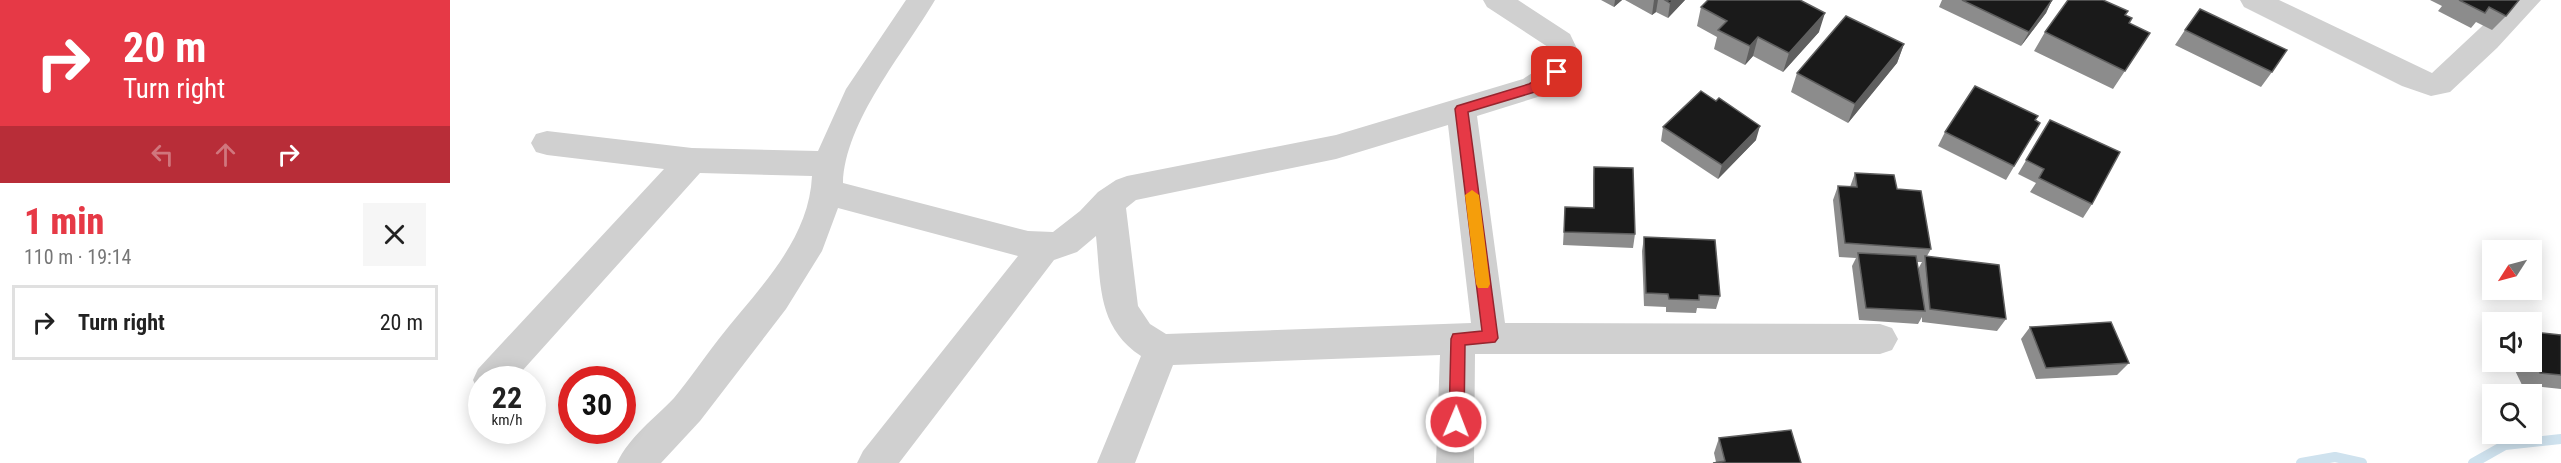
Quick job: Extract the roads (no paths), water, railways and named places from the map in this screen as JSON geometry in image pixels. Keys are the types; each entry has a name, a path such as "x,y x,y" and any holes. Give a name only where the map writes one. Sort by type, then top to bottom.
{"street":[{"path":"636,463 687,410 715,375 730,352 774,299 810,242 827,178 858,97 921,0"},
{"path":"547,143 827,178 1028,245 1057,246 1070,239 1109,201 1127,189 1336,147 1533,87 1557,72 1566,57 1560,41 1497,0"},
{"path":"2254,0 2413,78 2432,84 2439,84 2487,41 2527,0"},
{"path":"1455,463 1474,338 1461,109"},
{"path":"503,366 692,160"},
{"path":"1109,201 1121,310 1138,335 1161,350 1474,338 1880,339"},
{"path":"876,463 1046,247"},
{"path":"1116,463 1161,350"}],"waterway":[{"path":"2473,463 2505,445 2561,439"},
{"path":"2301,463 2335,457 2362,463"}]}
